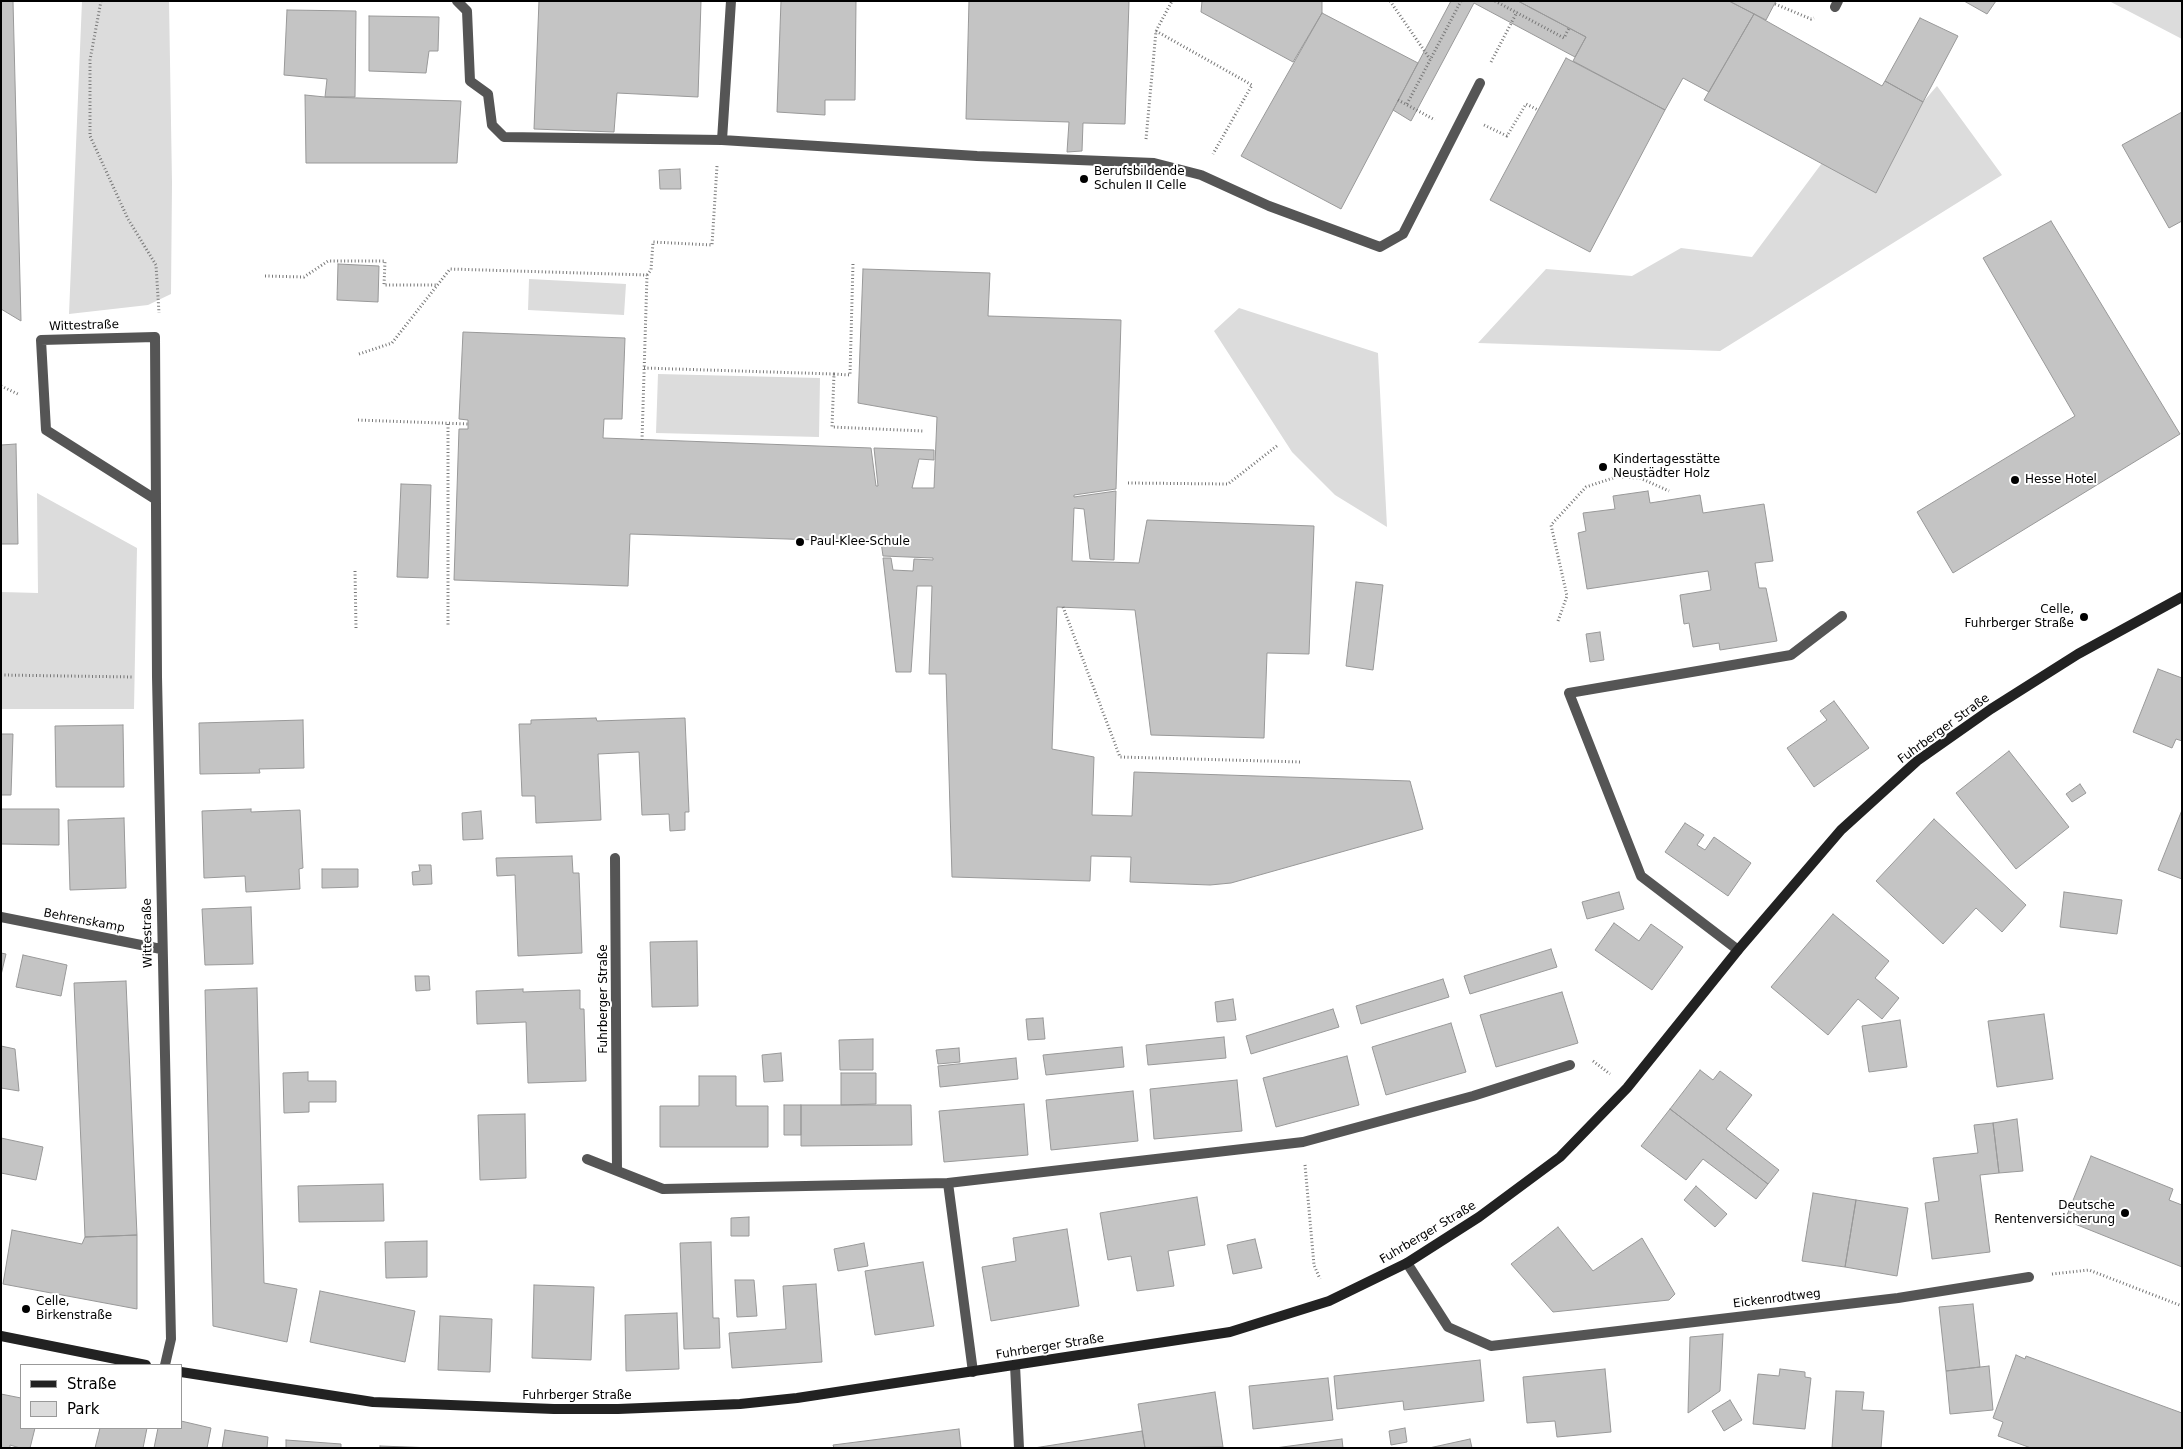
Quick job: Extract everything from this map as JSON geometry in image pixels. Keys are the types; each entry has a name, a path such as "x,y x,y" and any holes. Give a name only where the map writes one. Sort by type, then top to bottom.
{"main road":[{"name":"Fuhrberger Straße","path":"182,1372 373,1402 554,1410 636,1409 740,1404 798,1398 1230,1332 1329,1301 1407,1263 1479,1217 1560,1157 1627,1088 1738,950 1841,830 1917,762 1991,708 2062,664 2182,597"},
{"path":"1,1336 141,1364"}],"street":[{"path":"457,1 467,11 470,81 488,94 492,125 504,137 722,140 977,156 1144,162 1201,175 1269,206 1380,247 1403,234 1480,83"},
{"path":"722,140 731,1"},
{"name":"Wittestraße","path":"155,498 46,430 41,340 155,337 156,677 171,1339 165,1364"},
{"path":"1738,950 1641,876 1569,693 1791,654 1842,616"},
{"name":"Fuhrberger Straße","path":"615,858 617,1171"},
{"name":"Behrenskamp","path":"1,917 161,949"},
{"path":"587,1159 663,1189 948,1183 1303,1142 1473,1096 1570,1065"},
{"path":"948,1183 973,1372"},
{"name":"Eickenrodtweg","path":"1407,1263 1448,1327 1491,1346 1898,1298 2029,1277"},
{"path":"1015,1365 1019,1448"}],"path":[{"path":"101,1 90,60 90,136 128,218 156,265 159,310 155,337"},
{"path":"1144,162 1156,31 1172,1"},
{"path":"1390,1 1430,59"},
{"path":"1407,104 1460,1"},
{"path":"1495,1 1564,38 1569,28"},
{"path":"1774,4 1812,19 1836,4"},
{"path":"1480,83 1517,12"},
{"path":"1156,31 1252,84 1201,175"},
{"path":"1398,100 1455,132"},
{"path":"1464,115 1507,136 1526,104 1538,110"},
{"path":"642,440 647,275 651,270 653,242 712,245 716,166 724,166"},
{"path":"265,276 304,277 328,261 384,261 384,285 437,286"},
{"path":"644,368 850,375 853,263"},
{"path":"359,354 392,343 450,269 647,275"},
{"path":"834,374 832,427 923,431"},
{"path":"358,420 468,424"},
{"path":"448,424 448,627"},
{"path":"1128,483 1228,484 1278,445"},
{"path":"1558,621 1567,596 1551,525 1586,487 1616,477 1640,478 1670,491"},
{"path":"356,571 356,628"},
{"path":"1063,607 1120,756 1301,762"},
{"path":"1,675 156,677"},
{"path":"1570,1065 1595,1061 1627,1088"},
{"path":"1303,1142 1314,1265 1329,1301"},
{"path":"2029,1277 2090,1270 2182,1306"}],"green space":[{"path":"82,1 169,1 172,183 171,294 148,305 69,314"},
{"path":"2109,1 2182,1 2182,39"},
{"path":"1937,86 2002,175 1720,351 1478,343 1546,269 1632,276 1681,248 1752,257 1822,163 1876,193 1923,102"},
{"path":"529,279 626,284 624,315 528,310"},
{"path":"1239,308 1378,353 1387,527 1335,495 1292,452 1214,331"},
{"path":"658,374 820,378 819,437 656,433"},
{"path":"37,493 137,548 134,709 1,709 1,592 38,593"}],"building":[{"path":"1,1 13,1 21,321 1,309"},
{"path":"539,1 701,1 698,97 617,93 614,132 534,129"},
{"path":"781,1 856,1 855,100 825,100 825,115 777,112"},
{"path":"969,1 1129,1 1125,124 1083,123 1082,151 1067,152 1069,122 966,119"},
{"path":"1202,1 1322,1 1322,13 1293,62 1201,12"},
{"path":"1451,1 1518,1 1586,37 1575,57 1474,3 1411,121 1393,110"},
{"path":"1518,1 1729,1 1754,14 1709,92 1683,78 1665,110 1573,61 1586,37"},
{"path":"1729,1 1776,1 1766,20"},
{"path":"1964,1 1996,1 1987,14"},
{"path":"287,10 356,11 355,97 325,97 327,79 284,75"},
{"path":"1322,13 1418,63 1341,209 1241,156"},
{"path":"1754,14 1882,86 1885,81 1923,102 1876,193 1704,100"},
{"path":"369,16 439,17 438,51 429,51 426,73 369,71"},
{"path":"1920,18 1958,36 1923,102 1885,81"},
{"path":"1566,58 1665,110 1590,252 1490,200"},
{"path":"305,95 461,101 457,163 306,163"},
{"path":"2182,112 2182,221 2169,228 2122,145"},
{"path":"680,169 681,189 660,189 659,170"},
{"name":"Hesse Hotel","path":"2051,221 2180,434 1953,573 1917,512 2075,416 1983,258"},
{"path":"338,264 379,266 378,302 337,300"},
{"path":"863,269 990,273 988,316 1121,320 1116,489 1074,495 1074,497 1116,491 1114,560 1090,559 1084,509 1074,508 1072,561 1139,563 1147,520 1314,526 1309,654 1267,653 1264,738 1151,735 1135,610 1057,607 1052,749 1094,757 1092,815 1132,816 1134,772 1410,781 1423,829 1231,883 1210,885 1130,882 1131,857 1091,856 1090,881 952,877 946,674 929,674 932,586 917,586 911,672 896,672 883,558 891,558 893,570 913,571 914,559 933,560 933,558 883,556 881,542 630,534 628,586 454,580 459,429 468,429 468,420 459,419 463,332 625,338 622,419 604,419 603,438 871,448 876,486 878,486 874,448 934,450 934,460 919,459 912,488 934,488 937,417 858,403"},
{"path":"16,444 18,544 1,544 1,445"},
{"path":"401,484 431,485 428,578 397,577"},
{"path":"1648,491 1650,503 1700,495 1703,513 1764,504 1773,561 1755,563 1759,588 1766,588 1777,641 1720,650 1719,643 1693,647 1689,623 1684,624 1680,595 1711,590 1708,571 1587,589 1578,533 1586,531 1583,513 1615,509 1613,496"},
{"path":"1356,582 1383,585 1373,670 1346,666"},
{"path":"1600,632 1604,660 1590,662 1586,634"},
{"path":"2158,669 2182,678 2182,741 2176,739 2172,748 2133,732"},
{"path":"1834,701 1869,748 1814,787 1787,748 1827,720 1820,711"},
{"path":"596,718 597,721 685,718 689,812 685,812 685,830 670,831 669,814 642,815 639,752 598,754 601,820 536,823 535,796 522,796 519,724 531,724 531,720"},
{"path":"303,720 304,768 259,769 260,773 200,774 199,723"},
{"path":"123,725 124,787 56,787 55,726"},
{"path":"1,734 13,734 11,795 1,795"},
{"path":"2009,751 2069,827 2016,869 1956,793"},
{"path":"2080,784 2086,793 2072,802 2066,794"},
{"path":"1,809 59,809 59,845 1,844"},
{"path":"251,809 251,812 300,810 303,868 299,869 300,889 246,892 245,876 204,878 202,811"},
{"path":"2182,810 2182,879 2158,870"},
{"path":"481,811 483,839 463,840 462,813"},
{"path":"124,818 126,888 70,890 68,820"},
{"path":"1934,819 2026,905 2002,932 1976,908 1943,944 1876,881"},
{"path":"1685,823 1704,835 1697,845 1705,850 1714,837 1751,863 1728,896 1665,852"},
{"path":"572,856 573,873 579,873 582,953 518,956 515,875 497,876 496,858"},
{"path":"419,865 431,865 432,884 413,885 412,872 420,871"},
{"path":"322,869 358,869 358,887 322,888"},
{"path":"1619,892 1624,909 1587,919 1582,902"},
{"path":"2064,892 2122,900 2117,934 2060,927"},
{"path":"251,907 253,964 205,965 202,909"},
{"path":"1833,914 1889,961 1875,978 1899,998 1882,1019 1858,999 1828,1035 1771,987"},
{"path":"1614,923 1639,941 1651,924 1683,947 1652,990 1595,950"},
{"path":"697,941 698,1006 652,1007 650,942"},
{"path":"1551,949 1557,967 1470,994 1464,976"},
{"path":"1,953 6,954 1,975"},
{"path":"23,955 67,965 61,996 16,987"},
{"path":"415,976 429,976 430,990 416,991"},
{"path":"1443,979 1449,997 1361,1024 1356,1006"},
{"path":"126,981 137,1235 85,1237 74,983"},
{"path":"257,988 264,1283 297,1289 287,1342 213,1326 205,990"},
{"path":"523,989 523,992 580,990 580,1009 584,1009 586,1081 528,1083 526,1022 477,1024 476,991"},
{"path":"1562,992 1578,1043 1496,1067 1480,1015"},
{"path":"1233,999 1236,1020 1217,1022 1215,1002"},
{"path":"1333,1009 1339,1027 1251,1054 1246,1036"},
{"path":"2044,1014 2053,1079 1997,1087 1988,1021"},
{"path":"1043,1018 1045,1039 1028,1040 1026,1019"},
{"path":"1900,1020 1907,1067 1869,1072 1862,1026"},
{"path":"1451,1023 1466,1072 1386,1095 1372,1047"},
{"path":"1224,1037 1226,1058 1148,1065 1146,1045"},
{"path":"873,1039 873,1070 840,1070 839,1040"},
{"path":"1,1046 15,1049 19,1091 1,1088"},
{"path":"1122,1047 1124,1067 1046,1075 1043,1055"},
{"path":"959,1048 960,1062 938,1064 936,1050"},
{"path":"781,1053 783,1081 764,1082 762,1055"},
{"path":"1347,1056 1359,1105 1276,1127 1263,1078"},
{"path":"1016,1058 1018,1079 940,1087 938,1066"},
{"path":"1700,1070 1713,1080 1720,1071 1752,1095 1726,1129 1779,1170 1768,1184 1670,1109"},
{"path":"308,1072 308,1081 336,1081 336,1102 309,1102 309,1112 284,1113 283,1073"},
{"path":"841,1073 876,1073 876,1104 841,1105"},
{"path":"699,1076 736,1076 736,1106 768,1106 768,1147 660,1147 660,1106 699,1106"},
{"path":"1237,1080 1242,1131 1154,1139 1150,1089"},
{"path":"1133,1091 1138,1141 1051,1150 1046,1100"},
{"path":"1024,1104 1028,1155 944,1162 939,1111"},
{"path":"784,1105 801,1105 801,1135 784,1135"},
{"path":"801,1105 911,1105 912,1145 801,1146"},
{"path":"1670,1109 1768,1184 1756,1199 1703,1159 1686,1180 1641,1146"},
{"path":"525,1114 526,1178 480,1180 478,1115"},
{"path":"2017,1119 2023,1171 1999,1173 1993,1123"},
{"path":"1993,1123 1999,1173 1980,1175 1990,1252 1932,1259 1925,1203 1939,1201 1933,1158 1978,1153 1974,1125"},
{"path":"1,1138 43,1147 36,1180 1,1173"},
{"name":"Deutsche Rentenversicherung","path":"2091,1156 2173,1189 2169,1200 2182,1205 2182,1267 2065,1220"},
{"path":"383,1184 384,1221 299,1222 298,1186"},
{"path":"1696,1186 1727,1214 1715,1227 1684,1200"},
{"path":"1813,1193 1856,1200 1845,1267 1802,1261"},
{"path":"1197,1197 1205,1245 1168,1251 1174,1286 1137,1291 1131,1256 1108,1260 1100,1213"},
{"path":"1856,1200 1908,1208 1897,1276 1845,1267"},
{"path":"749,1217 749,1236 731,1236 731,1218"},
{"path":"1558,1227 1593,1271 1642,1238 1675,1294 1669,1300 1553,1312 1511,1264"},
{"path":"1067,1229 1079,1306 991,1321 982,1267 1016,1261 1013,1238"},
{"path":"12,1230 82,1244 85,1237 137,1235 137,1309 3,1284"},
{"path":"1255,1239 1262,1268 1233,1274 1227,1245"},
{"path":"427,1241 427,1277 386,1278 385,1242"},
{"path":"711,1242 713,1318 719,1318 720,1348 684,1349 680,1243"},
{"path":"864,1243 868,1266 838,1271 834,1249"},
{"path":"923,1262 934,1326 875,1335 865,1271"},
{"path":"735,1280 754,1280 757,1316 737,1317"},
{"path":"816,1284 822,1362 732,1368 729,1333 786,1329 783,1286"},
{"path":"534,1285 594,1287 591,1360 532,1358"},
{"path":"320,1291 415,1311 405,1362 310,1342"},
{"path":"1973,1304 1980,1367 1946,1371 1939,1307"},
{"path":"677,1313 679,1369 626,1371 625,1315"},
{"path":"440,1316 492,1319 490,1372 438,1370"},
{"path":"1723,1334 1720,1391 1688,1413 1690,1337"},
{"path":"2016,1355 2025,1359 2026,1356 2182,1413 2182,1448 2031,1448 1998,1436 2003,1422 1993,1418"},
{"path":"1480,1360 1484,1401 1404,1410 1403,1401 1337,1409 1334,1376"},
{"path":"1989,1366 1993,1410 1950,1414 1946,1371"},
{"path":"1605,1369 1611,1432 1557,1437 1555,1421 1527,1423 1523,1377"},
{"path":"1780,1369 1805,1372 1805,1377 1811,1378 1805,1429 1753,1424 1758,1374 1779,1376"},
{"path":"1328,1378 1333,1420 1253,1429 1249,1386"},
{"path":"1836,1391 1864,1392 1862,1410 1884,1411 1881,1448 1832,1448"},
{"path":"1215,1392 1223,1447 1145,1448 1138,1404"},
{"path":"1,1394 20,1398 20,1429 35,1429 30,1448 10,1445 10,1448 1,1448"},
{"path":"1730,1400 1742,1420 1724,1431 1712,1411"},
{"path":"182,1421 211,1428 207,1448 154,1448 158,1429 182,1429"},
{"path":"1405,1428 1407,1442 1391,1445 1389,1431"},
{"path":"100,1429 147,1429 143,1448 95,1448"},
{"path":"959,1429 961,1448 834,1448 833,1445"},
{"path":"225,1430 268,1437 267,1448 222,1448"},
{"path":"1142,1431 1145,1448 1034,1448"},
{"path":"1342,1439 1343,1448 1275,1448"},
{"path":"1470,1439 1472,1448 1429,1448"},
{"path":"286,1440 341,1444 341,1448 286,1448"},
{"path":"380,1446 434,1448 380,1448"}],"place":[{"name":"Berufsbildende Schulen II Celle","path":"1084,179"},
{"name":"Kindertagesstätte Neustädter Holz","path":"1603,467"},
{"name":"Hesse Hotel","path":"2015,480"},
{"name":"Paul-Klee-Schule","path":"800,542"},
{"name":"Celle, Fuhrberger Straße","path":"2084,617"},
{"name":"Deutsche Rentenversicherung","path":"2125,1213"},
{"name":"Celle, Birkenstraße","path":"26,1309"}]}
